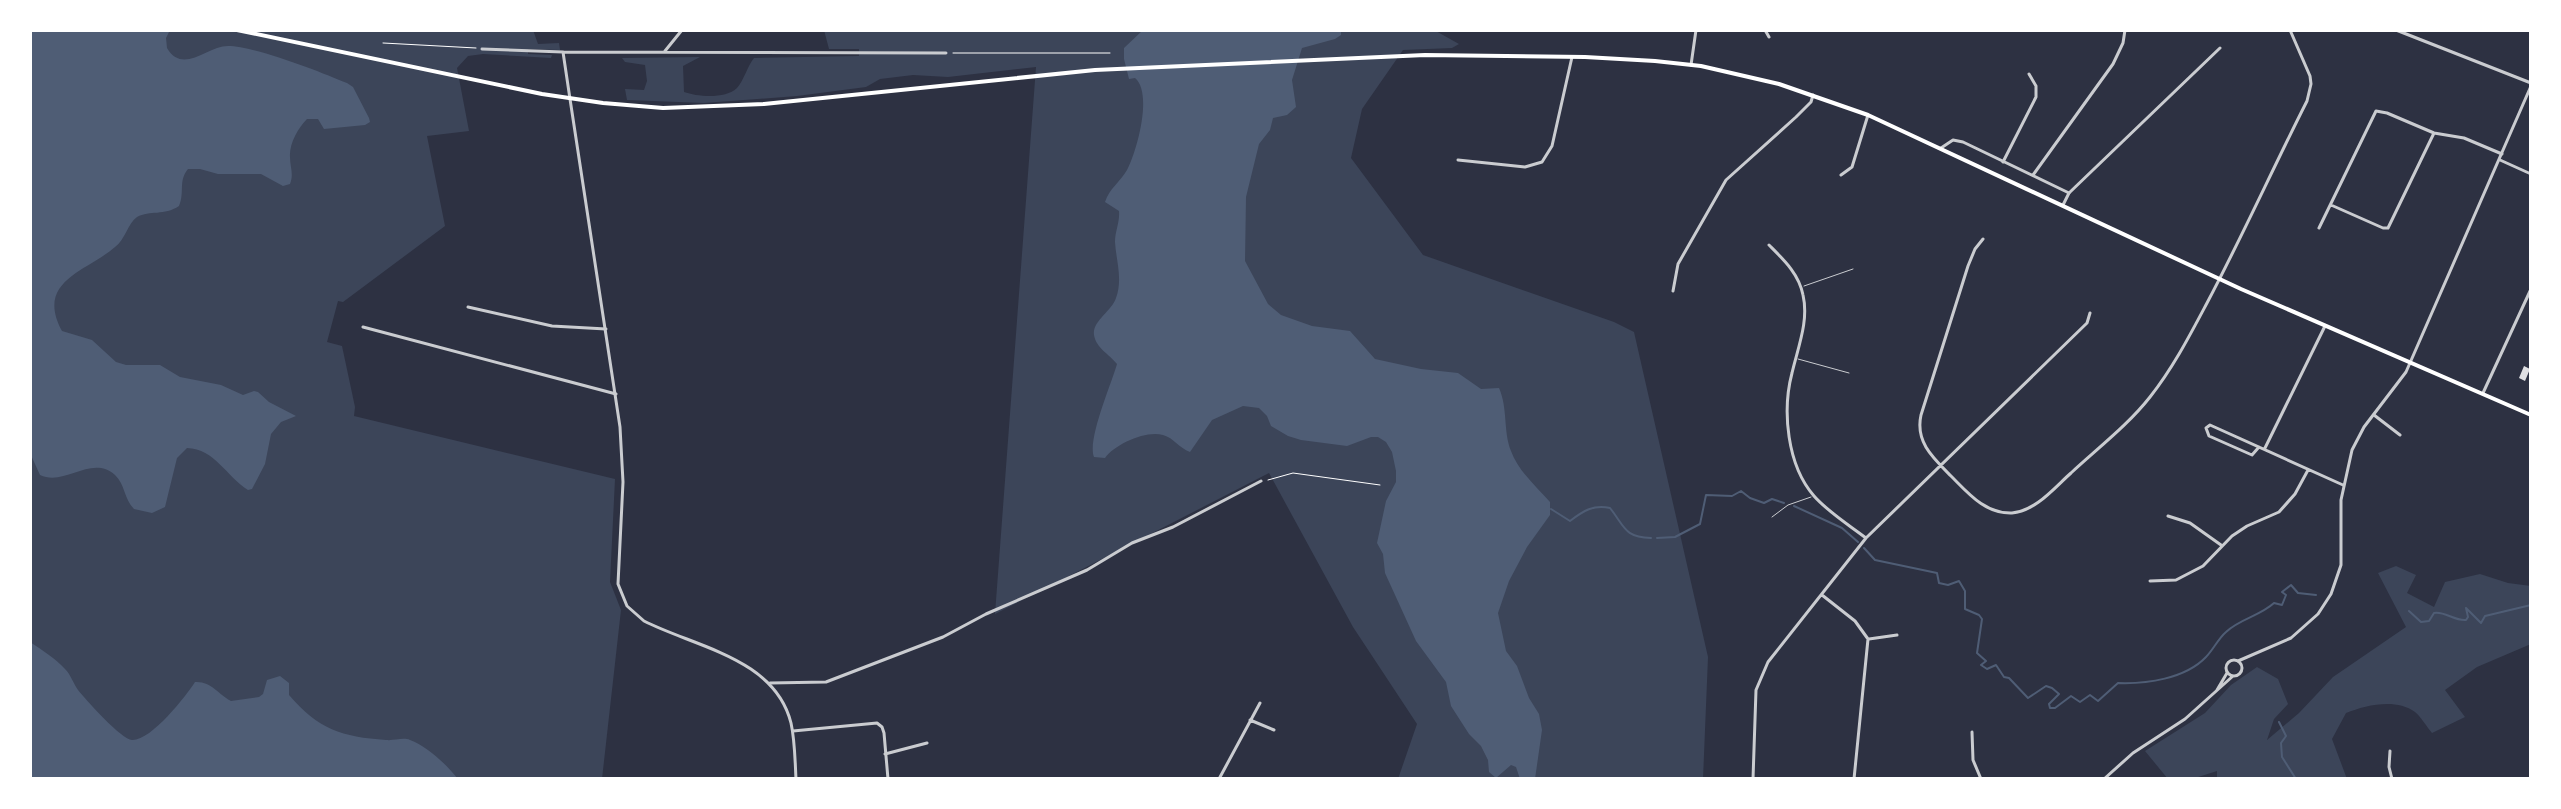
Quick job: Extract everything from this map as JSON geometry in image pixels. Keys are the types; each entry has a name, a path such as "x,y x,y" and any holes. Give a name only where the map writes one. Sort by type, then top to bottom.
{"main road":[{"path":"237,30 570,99 663,108 730,106 1095,70 1310,60 1457,54 1572,57 1691,65 1751,76 1868,115 2220,279 2531,415"}],"street":[{"path":"665,51 682,30"},
{"path":"1691,65 1696,30"},
{"path":"1765,30 1769,37"},
{"path":"2033,175 2113,64 2123,43 2125,30"},
{"path":"1983,239 1968,266 1919,427 1925,446 1940,465 1987,508 2011,513 2037,503 2131,419 2174,364 2220,279 2310,91 2308,69 2290,30"},
{"path":"2217,690 2228,664 2253,656 2301,630 2318,614 2331,594 2339,573 2342,551 2340,511 2352,450 2374,415 2397,387 2411,361 2531,84 2396,30"},
{"path":"2063,205 2069,193 2220,48"},
{"path":"482,49 946,53"},
{"path":"563,52 616,394 623,463 617,575 625,602 644,621 744,665 770,683 786,708 793,731 796,779"},
{"path":"1458,160 1525,167 1542,162 1552,146 1572,57"},
{"path":"2003,162 2036,97 2036,86 2029,74"},
{"path":"1673,291 1678,264 1726,180 1796,117 1811,102 1813,95"},
{"path":"2319,228 2376,111 2434,133 2464,138 2502,154"},
{"path":"1841,175 1852,167 1868,115"},
{"path":"2330,204 2388,228 2434,133"},
{"path":"1941,148 1959,141 2069,193"},
{"path":"2500,160 2531,174"},
{"path":"1769,245 1786,261 1801,287 1805,305 1805,323 1788,391 1788,416 1797,467 1814,496 1866,538"},
{"path":"2483,393 2531,289"},
{"path":"468,307 544,325 606,329"},
{"path":"1753,779 1758,682 1768,662 1866,538 2087,323 2090,313"},
{"path":"2325,326 2262,449 2252,455 2209,436 2206,428 2210,425 2262,449 2308,470 2343,485"},
{"path":"363,327 616,394"},
{"path":"2374,415 2400,435"},
{"path":"2150,581 2176,580 2194,572 2212,558 2221,545 2247,526 2279,512 2295,494 2308,470"},
{"path":"770,683 826,682 943,637 986,614 1087,570 1132,543 1173,527 1261,481"},
{"path":"2168,516 2190,523 2221,545"},
{"path":"1822,595 1855,621 1868,639 1854,779"},
{"path":"1868,639 1897,635"},
{"path":"2104,779 2133,753 2185,719 2233,676 2239,675 2253,656"},
{"path":"2238,661 2242,669"},
{"path":"2227,672 2233,676"},
{"path":"1219,779 1260,703"},
{"path":"1250,720 1274,730"},
{"path":"793,731 877,723 883,730 888,779"},
{"path":"1972,732 1973,760 1981,779"},
{"path":"885,754 927,743"},
{"path":"2390,751 2392,779"}],"lane":[{"path":"1801,287 1853,269"},
{"path":"1796,358 1849,373"},
{"path":"1772,517 1788,505 1814,496"}],"path":[{"path":"383,43 482,49"},
{"path":"946,53 1110,53"},
{"path":"1261,481 1293,473 1380,485"}],"shaded area":[{"path":"30,30 533,30 538,44 559,43 560,50 528,49 528,54 552,55 551,58 483,54 468,56 457,68 469,131 427,136 445,226 343,302 338,301 327,342 342,346 355,407 354,416 615,479 610,582 621,610 602,779 30,779"},
{"path":"30,30 170,30 166,38 167,48 180,59 228,46 254,50 347,83 353,87 369,118 370,122 365,125 324,129 318,119 307,119 297,132 290,152 290,184 283,186 261,174 218,174 188,169 183,178 179,206 137,217 118,244 78,271 59,289 55,300 55,314 62,331 92,340 116,362 160,365 180,377 221,385 243,395 258,392 269,402 296,416 281,422 271,434 265,464 252,489 248,490 240,484 213,458 187,448 177,458 165,507 152,513 134,509 118,479 106,469 87,469 49,478 40,475 30,453"},
{"path":"824,30 1434,30 1459,44 1452,48 1403,50 1362,109 1351,158 1423,255 1614,322 1634,332 1708,657 1703,779 1398,779 1417,724 1353,627 1269,473 995,614 1036,67 948,77 913,75 880,79 866,87 797,96 704,103 627,100 625,89 644,90 647,81 645,65 625,62 622,58 700,57 683,66 684,92 712,96 737,88 754,58 859,56 859,49 829,49"},
{"path":"1143,30 1341,30 1341,35 1335,39 1302,48 1292,80 1296,107 1287,115 1273,118 1270,130 1259,144 1246,197 1245,261 1268,304 1281,315 1312,326 1350,331 1375,359 1458,373 1481,389 1499,388 1514,458 1550,502 1550,515 1527,547 1509,581 1498,613 1506,651 1517,666 1529,698 1539,714 1542,730 1535,779 1520,779 1516,767 1511,765 1496,778 1489,772 1488,760 1481,746 1451,706 1446,682 1416,641 1385,573 1383,554 1377,543 1386,501 1396,482 1392,452 1386,442 1371,437 1347,446 1301,440 1271,426 1259,408 1243,406 1212,420 1190,452 1167,436 1156,434 1131,439 1105,458 1094,457 1094,438 1117,364 1100,347 1094,335 1096,325 1114,303 1119,284 1115,242 1119,211 1105,202 1127,170 1139,136 1143,96 1135,78 1129,79 1124,48"},
{"path":"2396,566 2416,575 2407,593 2434,607 2445,582 2480,574 2531,586 2531,644 2477,667 2445,690 2465,717 2432,733 2415,712 2399,705 2372,705 2346,713 2332,739 2347,779 2217,779 2217,771 2192,779 2168,779 2145,751 2205,713 2231,685 2257,667 2278,679 2288,704 2274,719 2267,740 2299,713 2333,677 2406,627 2378,573"},
{"path":"30,642 61,665 96,710 120,734 132,740 158,726 195,682 210,686 231,701 259,697 267,680 280,676 289,683 289,695 321,723 356,736 410,740 436,756 458,779 30,779"}],"building":[{"path":"2524,366 2530,369 2525,381 2519,378"}],"waterway":[{"path":"1657,538 1675,537 1700,524 1706,495 1732,496 1741,491 1764,503 1772,499 1784,503"},
{"path":"1794,506 1842,528 1858,542"},
{"path":"1551,509 1570,521 1589,509 1610,508 1630,533 1651,538"},
{"path":"1864,548 1875,560 1937,573 1939,583 1948,585 1959,581 1965,591 1965,609 1982,619 1977,653 1986,661 1981,665 1987,669 1996,665 2004,677 2009,678 2028,698 2046,686 2052,688 2059,694 2049,704 2050,708 2055,708 2071,696 2080,702 2090,695 2098,701 2118,683 2153,681 2187,670 2206,657 2231,628 2274,603 2282,605 2286,595 2282,592 2291,585 2298,593 2316,595"},
{"path":"2409,611 2421,622 2429,621 2434,613 2466,620 2466,608 2481,623 2485,616 2531,605"},
{"path":"2279,722 2286,736 2281,743 2282,757 2296,779"}]}
